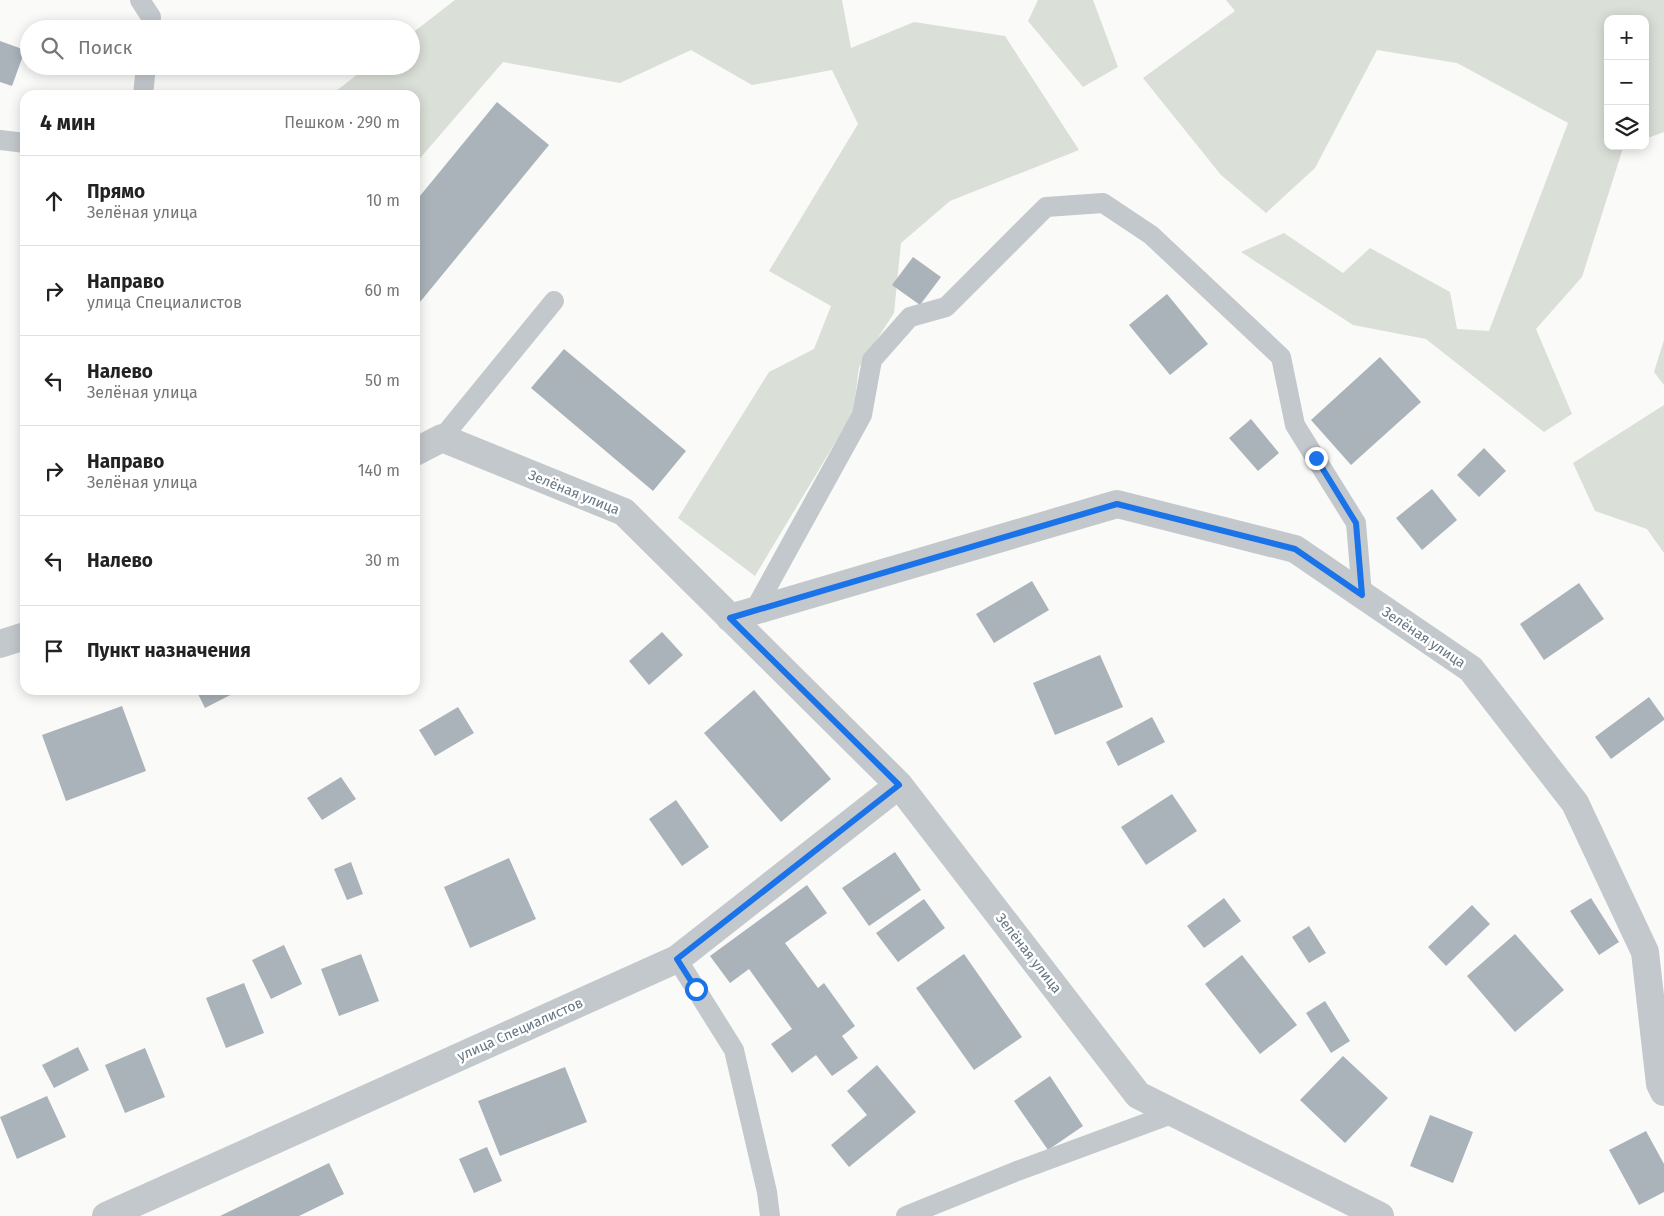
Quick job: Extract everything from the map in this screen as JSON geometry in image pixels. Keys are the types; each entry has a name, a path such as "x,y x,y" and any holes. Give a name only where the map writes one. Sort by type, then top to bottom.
{"street":[{"path":"420,449 442,438"},
{"name":"Зелёная улица","path":"442,438 624,512 742,615 899,785 1138,1095 1380,1216"},
{"name":"Зелёная улица","path":"742,615 1117,504 1295,549 1471,669 1575,802 1645,952 1660,1084 1664,1092"},
{"path":"0,644 20,638"},
{"name":"улица Специалистов","path":"106,1216 677,959 899,785"}],"lane":[{"path":"140,0 152,17 152,20"},
{"path":"144,90 145,75"},
{"path":"0,140 20,142"},
{"path":"742,615 862,415 872,360 910,317 946,307 1046,207 1103,204 1151,235 1281,356 1295,425 1356,523 1362,595"},
{"path":"442,438 554,301"},
{"path":"677,959 734,1050 767,1192 770,1216"},
{"path":"906,1216 1017,1171 1174,1113"}],"shaded area":[{"path":"455,0 842,0 851,48 914,22 1005,36 1079,150 950,201 901,243 894,313 859,367 853,413 755,576 678,518 769,372 814,349 831,306 769,271 858,124 832,70 752,85 691,50 620,83 503,62 420,158 420,90 337,90 357,75 420,75 420,27"},
{"path":"1038,0 1093,0 1118,67 1083,87 1028,21"},
{"path":"1226,0 1664,0 1664,132 1649,138 1649,15 1604,15 1604,150 1622,150 1582,277 1536,329 1572,414 1544,432 1426,339 1353,325 1241,252 1284,233 1343,273 1370,248 1450,292 1457,329 1489,331 1568,123 1457,63 1377,50 1315,168 1266,213 1221,175 1143,78 1235,11"},
{"path":"1664,340 1664,385 1654,372"},
{"path":"1664,405 1664,553 1647,529 1595,511 1573,463"}],"building":[{"path":"0,41 20,48 20,64 12,86 0,82"},
{"path":"497,102 549,145 420,302 420,196"},
{"path":"913,257 941,277 920,305 892,285"},
{"path":"1167,294 1208,344 1170,375 1129,325"},
{"path":"564,349 686,451 653,491 531,388"},
{"path":"1380,357 1421,402 1351,465 1311,420"},
{"path":"1251,419 1279,453 1258,471 1229,438"},
{"path":"1484,448 1506,471 1479,497 1457,475"},
{"path":"1432,489 1457,520 1422,550 1396,518"},
{"path":"1032,581 1049,610 994,643 976,614"},
{"path":"1579,583 1604,619 1544,660 1520,624"},
{"path":"662,632 683,655 649,685 629,661"},
{"path":"1100,655 1123,707 1055,735 1033,683"},
{"path":"754,690 831,779 781,822 704,733"},
{"path":"198,695 230,695 205,708"},
{"path":"1649,697 1664,720 1611,759 1595,737"},
{"path":"122,706 146,771 66,801 42,735"},
{"path":"458,707 474,733 435,756 419,730"},
{"path":"1152,717 1165,742 1118,766 1106,742"},
{"path":"341,777 356,799 322,820 307,798"},
{"path":"1172,794 1197,831 1146,865 1121,827"},
{"path":"676,800 709,847 682,866 649,819"},
{"path":"895,852 921,890 869,926 842,888"},
{"path":"509,858 536,919 470,948 444,887"},
{"path":"351,862 363,894 347,900 334,869"},
{"path":"807,885 827,913 785,943 818,988 824,983 855,1026 842,1036 858,1058 832,1076 816,1055 792,1073 771,1044 792,1029 749,969 730,983 710,956"},
{"path":"1224,898 1241,921 1204,948 1187,926"},
{"path":"1591,898 1619,942 1599,955 1570,911"},
{"path":"924,899 945,928 898,962 876,933"},
{"path":"1472,905 1490,924 1446,966 1428,947"},
{"path":"1309,926 1326,953 1309,963 1292,937"},
{"path":"1515,934 1564,990 1515,1032 1467,976"},
{"path":"284,945 302,984 271,999 252,960"},
{"path":"361,954 379,1001 339,1016 321,969"},
{"path":"964,954 1022,1037 974,1070 916,988"},
{"path":"1242,955 1297,1025 1260,1054 1205,984"},
{"path":"244,983 264,1033 226,1048 206,998"},
{"path":"1325,1001 1350,1041 1331,1053 1306,1013"},
{"path":"78,1047 89,1070 54,1088 42,1065"},
{"path":"145,1048 165,1097 125,1113 105,1065"},
{"path":"1343,1056 1388,1098 1345,1143 1300,1100"},
{"path":"877,1065 916,1112 849,1167 831,1145 867,1115 847,1091"},
{"path":"565,1067 587,1122 500,1156 478,1101"},
{"path":"1050,1076 1083,1126 1048,1150 1014,1101"},
{"path":"47,1096 66,1137 17,1159 0,1117"},
{"path":"1430,1115 1473,1132 1453,1183 1410,1166"},
{"path":"1646,1131 1664,1164 1664,1192 1639,1205 1609,1150"},
{"path":"487,1147 502,1181 474,1193 459,1159"},
{"path":"329,1163 344,1194 299,1216 220,1216"}],"route":[{"path":"696,989 677,959 899,785 730,618 1117,504 1295,549 1362,595 1356,523 1316,458"}]}
